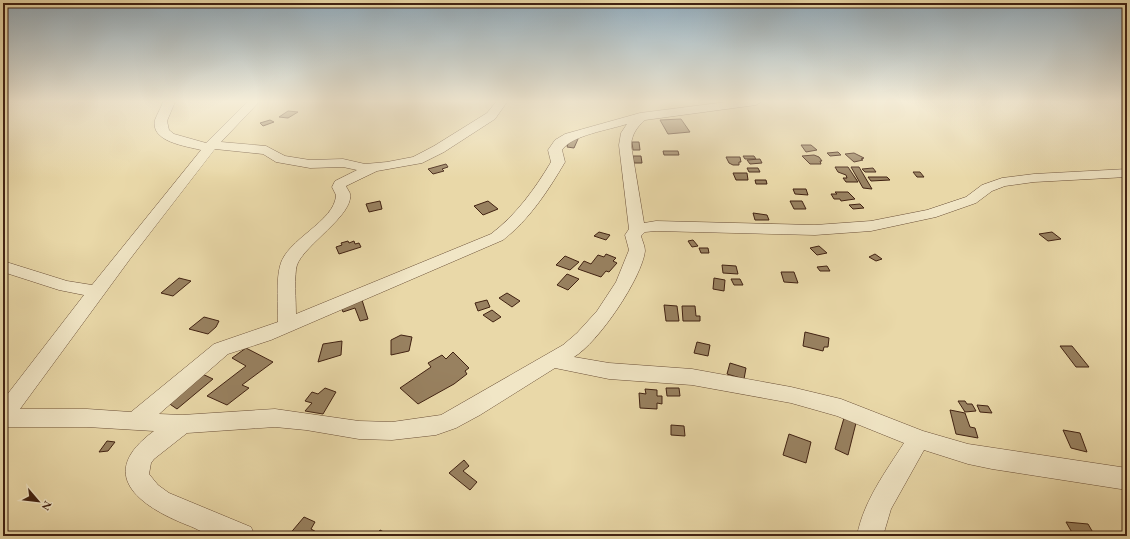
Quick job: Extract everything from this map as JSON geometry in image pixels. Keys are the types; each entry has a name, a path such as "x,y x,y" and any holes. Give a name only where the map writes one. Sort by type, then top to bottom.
{"street":[{"path":"163,127 163,132 170,137 211,146 266,150 281,159 298,163 318,165 342,163 365,168 410,162 425,156 474,127"},
{"path":"3,417 96,290 227,127"},
{"path":"134,422 221,349 287,326 497,237 514,222 552,172 558,162 555,150 560,143 576,134 602,127"},
{"path":"3,417 87,418 182,424 275,418 306,421 359,430 392,431 436,426 456,418 570,350 584,338 615,300 625,282 637,250 633,235 637,229 625,139 631,127"},
{"path":"287,326 288,266 291,258 309,241 339,207 343,198 343,193 339,187 340,184 372,168"},
{"path":"633,235 640,228 656,226 815,230 882,224 916,218 947,209 971,200 992,186 1002,182 1034,178 1127,173"},
{"path":"3,266 65,286 96,290"},
{"path":"552,360 609,371 692,377 791,395 841,408 918,439 992,459 1127,479"},
{"path":"182,424 150,449 139,461 136,474 140,483 152,496 169,506 242,536"},
{"path":"870,536 870,527 877,511 918,439"}],"building":[{"path":"664,127 687,127 690,132 668,134"},
{"path":"570,138 578,139 574,148 567,147"},
{"path":"632,142 639,142 640,150 633,150"},
{"path":"801,145 811,145 817,150 806,152"},
{"path":"663,151 678,151 679,155 664,155"},
{"path":"838,152 841,155 830,156 827,153"},
{"path":"854,153 864,158 861,159 863,160 854,162 845,154"},
{"path":"814,155 819,157 822,161 820,161 821,164 810,164 802,156"},
{"path":"633,156 641,156 642,163 634,163"},
{"path":"743,156 754,156 756,159 745,159"},
{"path":"726,157 740,157 741,162 739,162 739,165 733,165 729,163"},
{"path":"760,159 762,163 750,164 747,160"},
{"path":"446,164 448,167 442,169 444,171 433,174 428,169"},
{"path":"835,167 848,167 858,182 846,182 843,178 847,178 846,175 838,172"},
{"path":"851,167 859,167 872,189 863,188"},
{"path":"747,168 758,168 760,172 749,172"},
{"path":"873,168 876,172 865,172 862,169"},
{"path":"913,172 920,172 924,177 917,177"},
{"path":"733,173 747,173 748,180 736,180"},
{"path":"868,177 887,177 890,180 871,181"},
{"path":"755,180 766,180 767,184 756,184"},
{"path":"793,189 806,189 808,195 795,194"},
{"path":"835,192 848,192 855,199 841,201 840,199 834,199 831,194 837,194"},
{"path":"380,201 382,209 369,212 366,204"},
{"path":"488,201 498,209 483,215 474,206"},
{"path":"790,201 802,201 806,209 794,209"},
{"path":"860,204 864,208 853,209 849,205"},
{"path":"753,213 767,215 769,220 755,220"},
{"path":"599,232 610,235 606,240 594,236"},
{"path":"1052,232 1061,239 1048,241 1039,234"},
{"path":"693,240 698,246 692,247 688,241"},
{"path":"348,241 349,243 354,241 355,244 359,243 361,247 339,254 336,247 342,245 341,243"},
{"path":"819,246 827,253 817,255 810,248"},
{"path":"699,248 708,248 709,253 701,253"},
{"path":"606,254 616,258 613,261 617,263 609,272 606,271 601,277 578,269 584,261 591,264 598,255 604,257"},
{"path":"875,254 882,259 876,261 869,257"},
{"path":"565,256 579,262 570,270 556,265"},
{"path":"722,265 736,266 738,274 723,273"},
{"path":"827,266 830,271 820,271 817,267"},
{"path":"781,272 794,272 798,283 784,282"},
{"path":"567,274 579,279 568,290 557,285"},
{"path":"179,278 191,281 173,296 161,293"},
{"path":"714,278 725,280 724,291 713,289"},
{"path":"731,279 740,279 743,285 734,285"},
{"path":"507,293 520,301 512,307 499,298"},
{"path":"362,300 368,319 360,321 355,308 343,312 341,307"},
{"path":"487,300 490,307 478,311 475,303"},
{"path":"664,305 677,306 679,321 666,321"},
{"path":"682,306 695,306 696,316 700,316 700,321 683,321"},
{"path":"492,310 501,317 493,322 483,315"},
{"path":"204,317 219,321 216,327 208,334 189,329"},
{"path":"805,332 829,338 828,347 824,347 823,351 803,346"},
{"path":"401,335 412,337 409,351 391,355 391,340"},
{"path":"342,341 341,355 318,362 323,344"},
{"path":"697,342 710,345 708,356 694,353"},
{"path":"1060,346 1072,346 1089,367 1076,367"},
{"path":"246,348 273,362 242,385 249,388 227,405 207,396 246,366 232,358"},
{"path":"453,352 469,368 465,371 467,374 454,384 418,404 400,388 431,367 428,363 442,355 446,359"},
{"path":"730,363 746,368 744,379 727,374"},
{"path":"196,371 213,379 177,409 161,398"},
{"path":"325,388 336,392 323,414 305,411 312,403 305,401 312,392 318,394"},
{"path":"666,388 679,388 680,396 667,396"},
{"path":"645,389 657,390 657,396 662,396 662,404 657,403 657,409 640,408 639,393 646,394"},
{"path":"958,401 965,401 967,404 972,404 976,411 965,412"},
{"path":"977,405 988,406 992,413 980,412"},
{"path":"950,410 965,413 970,427 975,428 978,438 956,434"},
{"path":"844,418 856,423 848,455 835,449"},
{"path":"671,425 684,426 685,436 671,435"},
{"path":"1063,430 1080,433 1087,452 1071,448"},
{"path":"789,434 811,442 806,463 783,455"},
{"path":"107,441 115,442 108,451 99,452"},
{"path":"464,460 469,466 463,471 477,482 470,490 449,473"},
{"path":"304,517 315,522 311,529 320,534 319,536 288,536"},
{"path":"1066,522 1088,524 1095,536 1074,536"},
{"path":"380,530 391,536 376,536"}]}
